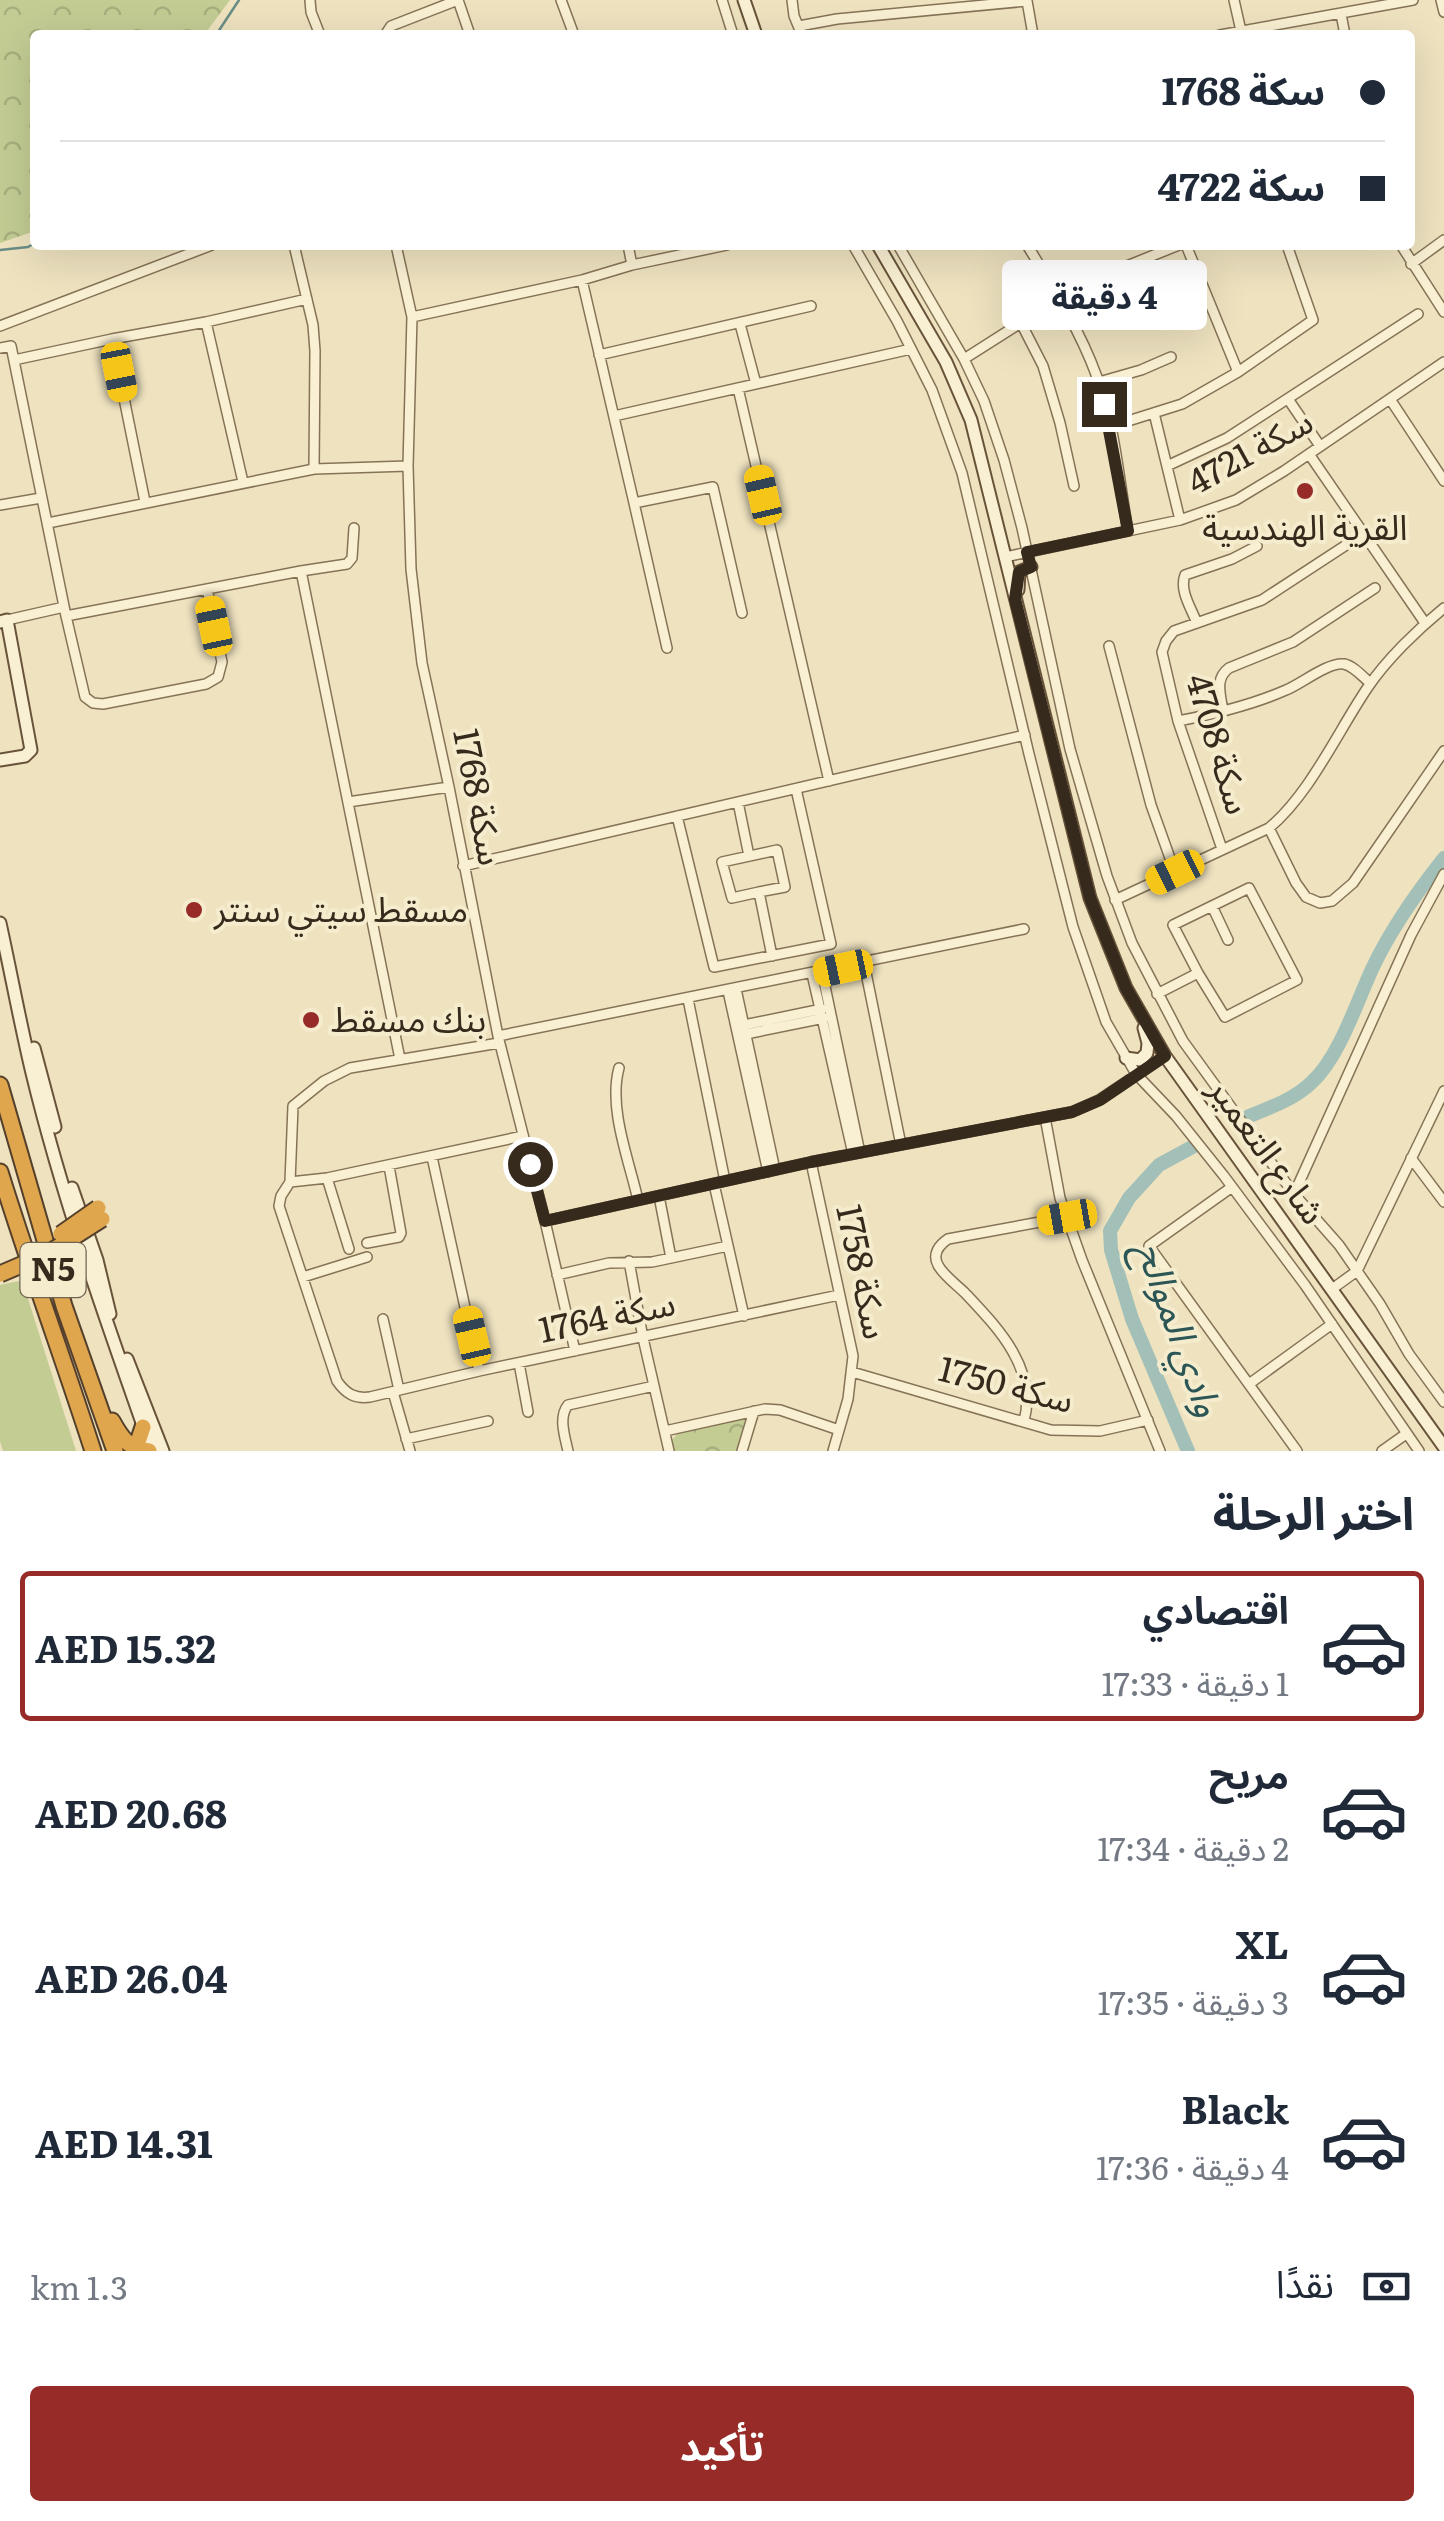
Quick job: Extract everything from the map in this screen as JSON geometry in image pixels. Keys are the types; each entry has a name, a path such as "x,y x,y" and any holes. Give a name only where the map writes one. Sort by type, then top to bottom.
{"highway":[{"name":"N5","path":"0,1085 64,1306 119,1446"},
{"name":"N5","path":"0,1172 93,1451"},
{"path":"0,1265 100,1214 48,1254 0,1274"},
{"path":"57,1339 56,1351 82,1451"},
{"path":"119,1446 138,1442 144,1427"},
{"path":"119,1446 150,1451"}],"main road":[{"path":"744,0 754,30"},
{"name":"شارع التعمير","path":"881,250 946,362 971,420 1090,898 1126,988 1165,1056 1444,1447"},
{"path":"1015,599 1019,572 1031,567"},
{"path":"0,760 26,756 31,750 4,621"},
{"path":"0,923 32,1076 95,1293 150,1451"},
{"path":"9,963 23,1000 64,1159 98,1260 108,1308 163,1451"},
{"path":"1126,1058 1140,1060 1147,1053 1142,1014"}],"street":[{"path":"310,0 318,30"},
{"path":"387,30 458,0 468,30"},
{"path":"572,30 562,2 576,0"},
{"path":"722,0 732,30"},
{"path":"792,0 800,30 838,19 1027,1 1032,30"},
{"path":"1234,0 1240,30"},
{"path":"1246,30 1412,0"},
{"path":"1441,0 1444,12"},
{"path":"1340,14 1344,30"},
{"path":"1411,264 1444,240"},
{"path":"0,326 199,250"},
{"path":"295,250 313,325 314,469"},
{"name":"سكة 1768","path":"397,250 412,317 408,466 411,569 422,663 498,1040 575,1351"},
{"path":"629,250 632,264"},
{"path":"412,317 702,250"},
{"path":"856,250 932,390 962,473 1074,927 1106,1022 1136,1074 1176,1116 1232,1187 1419,1451"},
{"path":"901,250 984,401 1004,460 1031,567 1070,749 1115,900 1157,994 1183,1041 1294,1194 1339,1244 1444,1402"},
{"path":"1030,250 1058,296 1099,382 1128,531"},
{"path":"964,359 1058,296 1171,250"},
{"path":"1185,250 1238,372"},
{"path":"1109,427 1182,404 1238,372 1313,320 1289,250"},
{"path":"1404,250 1444,312"},
{"path":"582,280 666,648"},
{"path":"14,360 307,299"},
{"path":"600,355 811,306"},
{"path":"1167,466 1227,438 1418,314"},
{"path":"206,322 243,482"},
{"path":"1021,323 1044,366 1074,486"},
{"path":"740,324 756,384"},
{"path":"112,339 145,502"},
{"path":"0,348 11,346 65,611 88,701 97,704 154,694 206,684 218,677 222,662 206,590"},
{"path":"614,416 911,349"},
{"path":"1099,382 1171,356"},
{"name":"سكة 4721","path":"1005,556 1180,520 1236,500 1444,362"},
{"path":"738,388 829,781"},
{"path":"1288,399 1320,446"},
{"path":"1390,399 1444,481"},
{"path":"1154,413 1180,520"},
{"path":"1309,454 1424,623"},
{"path":"48,523 314,469 408,466"},
{"path":"634,503 714,487 742,613"},
{"path":"0,505 42,498"},
{"path":"4,621 348,564 354,528"},
{"name":"سكة 4708","path":"1222,850 1178,721 1162,652 1166,640 1174,630 1262,600 1362,534"},
{"path":"1197,623 1184,590 1182,581 1186,574 1232,559 1256,546"},
{"path":"301,572 400,1059"},
{"path":"1223,712 1218,681 1222,673 1293,642 1375,588"},
{"path":"1115,900 1270,828 1282,818 1370,683 1424,623 1444,608"},
{"path":"1109,646 1151,804 1175,872"},
{"path":"1178,721 1223,712 1286,690 1331,666 1344,664 1370,683"},
{"path":"463,866 1024,736"},
{"path":"1270,828 1306,897 1320,903 1332,901 1354,883 1444,751"},
{"path":"348,802 449,786"},
{"path":"677,816 714,967 831,944 796,789"},
{"path":"738,802 749,856"},
{"path":"778,850 784,887 759,892 732,898 722,862 778,850"},
{"path":"1294,1194 1411,935 1444,874"},
{"path":"1249,888 1297,980 1225,1017 1198,973 1173,925 1249,888"},
{"path":"759,892 772,956"},
{"path":"1212,906 1228,940"},
{"path":"523,1136 389,1166 290,1182 293,1106 350,1068 1024,928"},
{"path":"864,963 902,1145"},
{"path":"817,973 856,1154"},
{"path":"1157,994 1198,973"},
{"path":"732,990 771,1171"},
{"path":"688,999 728,1246 744,1316"},
{"path":"741,1030 826,1013"},
{"path":"545,1221 811,1162 1083,1108 1165,1056"},
{"path":"619,1068 615,1102 638,1200"},
{"path":"1332,1289 1357,1271 1444,1091"},
{"path":"1045,1116 1060,1198 1160,1451"},
{"path":"432,1157 479,1372"},
{"path":"1412,1158 1444,1202"},
{"name":"سكة 1758","path":"811,1162 853,1356 833,1451"},
{"path":"367,1243 402,1234 389,1166"},
{"path":"327,1178 349,1249"},
{"name":"سكة 1764","path":"290,1182 279,1206 337,1381 355,1397 840,1295"},
{"path":"1232,1187 1149,1246 1297,1451"},
{"path":"659,1196 671,1258"},
{"path":"1024,1421 1027,1386 1016,1355 988,1317 938,1266 936,1252 948,1239 1067,1217"},
{"path":"557,1274 609,1262 652,1262 728,1246"},
{"path":"303,1277 368,1257"},
{"path":"629,1261 669,1451"},
{"path":"383,1319 410,1451"},
{"path":"1249,1384 1332,1324"},
{"path":"519,1363 528,1412"},
{"name":"سكة 1750","path":"852,1372 1051,1430 1116,1429 1148,1420"},
{"path":"568,1451 562,1418 568,1405 654,1386"},
{"path":"665,1432 764,1409 780,1410 839,1430"},
{"path":"742,1451 754,1411"},
{"path":"406,1440 488,1420"},
{"path":"1382,1451 1406,1434"}],"green space":[{"path":"0,0 230,0 208,30 30,30 30,233 0,243"},
{"path":"19,1281 24,1286 76,1451 3,1451 0,1285"},
{"path":"746,1416 737,1451 672,1451 672,1440 679,1432"}],"waterway":[{"path":"219,30 239,0"},
{"path":"0,250 30,246"},
{"name":"وادي الموالح","path":"1245,1118 1297,1094 1322,1071 1388,938 1444,858"},
{"name":"وادي الموالح","path":"1188,1451 1132,1319 1111,1250 1110,1231 1129,1198 1159,1165 1194,1146"}],"place":[{"name":"القرية الهندسية","path":"1305,491"},
{"name":"مسقط سيتي سنتر","path":"194,910"},
{"name":"بنك مسقط","path":"311,1020"}],"route":[{"path":"530,1164 545,1221 811,1162 1072,1112 1100,1100 1165,1056 1126,988 1090,898 1015,599 1019,572 1031,567 1027,552 1128,531 1104,404"}]}
